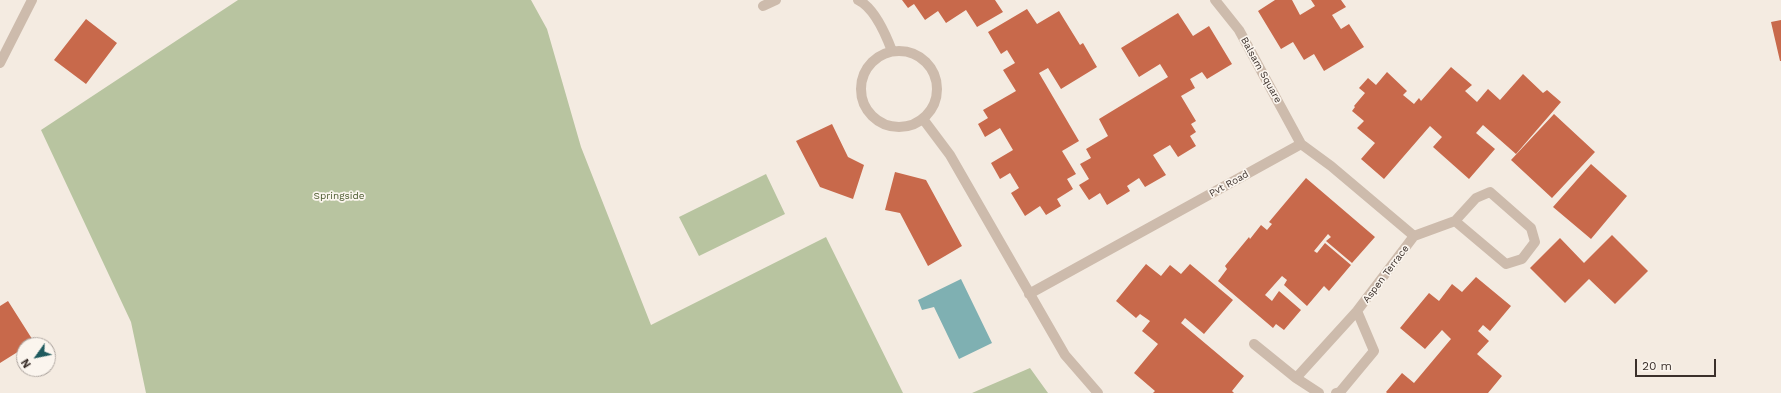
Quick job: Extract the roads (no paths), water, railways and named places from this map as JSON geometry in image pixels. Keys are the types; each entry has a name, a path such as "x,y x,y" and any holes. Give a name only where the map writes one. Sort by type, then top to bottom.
{"street":[{"path":"0,63 32,0"},
{"path":"763,6 776,0"},
{"path":"858,0 864,3 884,31 892,51"},
{"name":"Balsam Square","path":"1215,0 1239,30 1301,144"},
{"path":"892,51 905,51 917,55 927,62 934,73 937,85 936,98 931,110 923,119 912,125 899,127 886,125 875,119 867,110 862,98 860,85 863,73 870,63 880,55 892,51"},
{"path":"923,119 950,154 1065,355 1098,393"},
{"path":"1301,144 1330,166 1414,236 1455,221 1476,198 1490,192 1531,228 1534,242 1522,259 1506,264 1455,221"},
{"name":"Pvt Road","path":"1029,294 1301,144"},
{"name":"Aspen Terrace","path":"1296,378 1357,311 1414,236"},
{"name":"Aspen Terrace","path":"1336,393 1340,392 1374,351 1357,311"},
{"path":"1254,344 1296,378 1319,393"}],"water":[{"path":"961,279 992,343 959,359 934,307 922,310 918,300"}],"park label":[{"name":"Springside","path":"339,196"}]}
